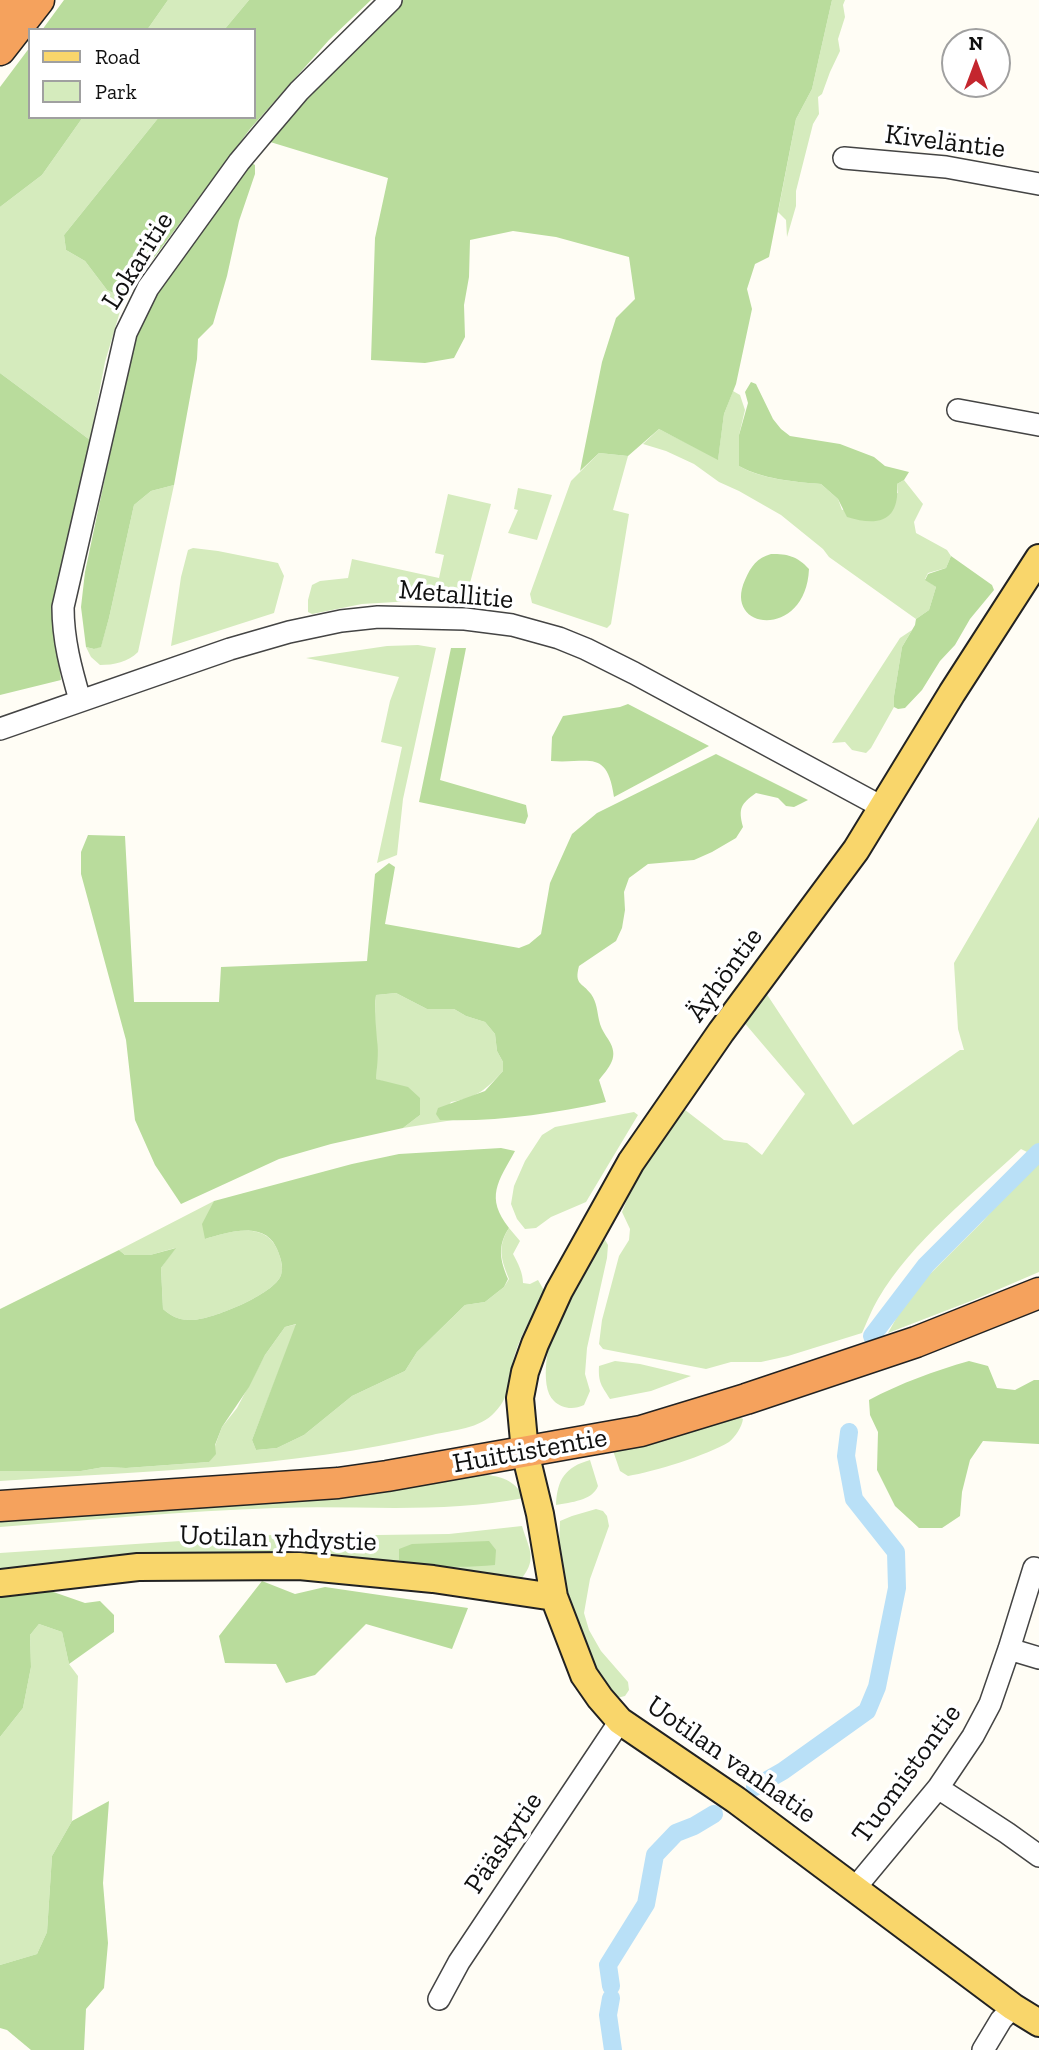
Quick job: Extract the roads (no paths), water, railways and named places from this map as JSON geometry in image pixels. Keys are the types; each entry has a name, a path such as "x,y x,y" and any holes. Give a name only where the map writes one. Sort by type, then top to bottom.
{"highway":[{"path":"0,16 12,0"},
{"path":"0,50 38,0"},
{"name":"Huittistentie","path":"0,1506 338,1483 641,1431 916,1342 1039,1293"}],"main road":[{"name":"Äyhöntie","path":"525,1452 520,1398 534,1344 559,1290 615,1188 658,1120 856,850 1039,558"},
{"name":"Uotilan vanhatie","path":"525,1452 540,1514 554,1597 584,1675 620,1721 736,1800 1039,2024"},
{"name":"Uotilan yhdystie","path":"0,1583 138,1567 299,1566 433,1578 554,1597"}],"street":[{"name":"Lokaritie","path":"80,700 68,659 63,631 63,607 126,333 148,288 239,162 299,91 391,0"},
{"name":"Kiveläntie","path":"844,158 946,167 1039,184"},
{"path":"958,410 1039,425"},
{"name":"Metallitie","path":"0,729 230,649 289,632 341,621 378,617 465,619 512,625 559,638 586,649 882,807"},
{"name":"Tuomistontie","path":"855,1888 938,1788 965,1749 990,1704 1034,1569"},
{"path":"1009,1649 1039,1658"},
{"name":"Pääskytie","path":"439,1998 459,1962 620,1721"},
{"path":"938,1788 1039,1856"},
{"path":"983,2050 1001,2020 1013,2007"}],"waterway":[{"path":"872,1336 926,1265 1039,1152"},
{"path":"755,1787 783,1771 867,1711 877,1687 897,1588 896,1552 854,1499 846,1456 849,1432"},
{"path":"611,1986 608,1965 646,1904 655,1855 676,1833 714,1814"},
{"path":"611,1998 608,2015 613,2050"}]}
